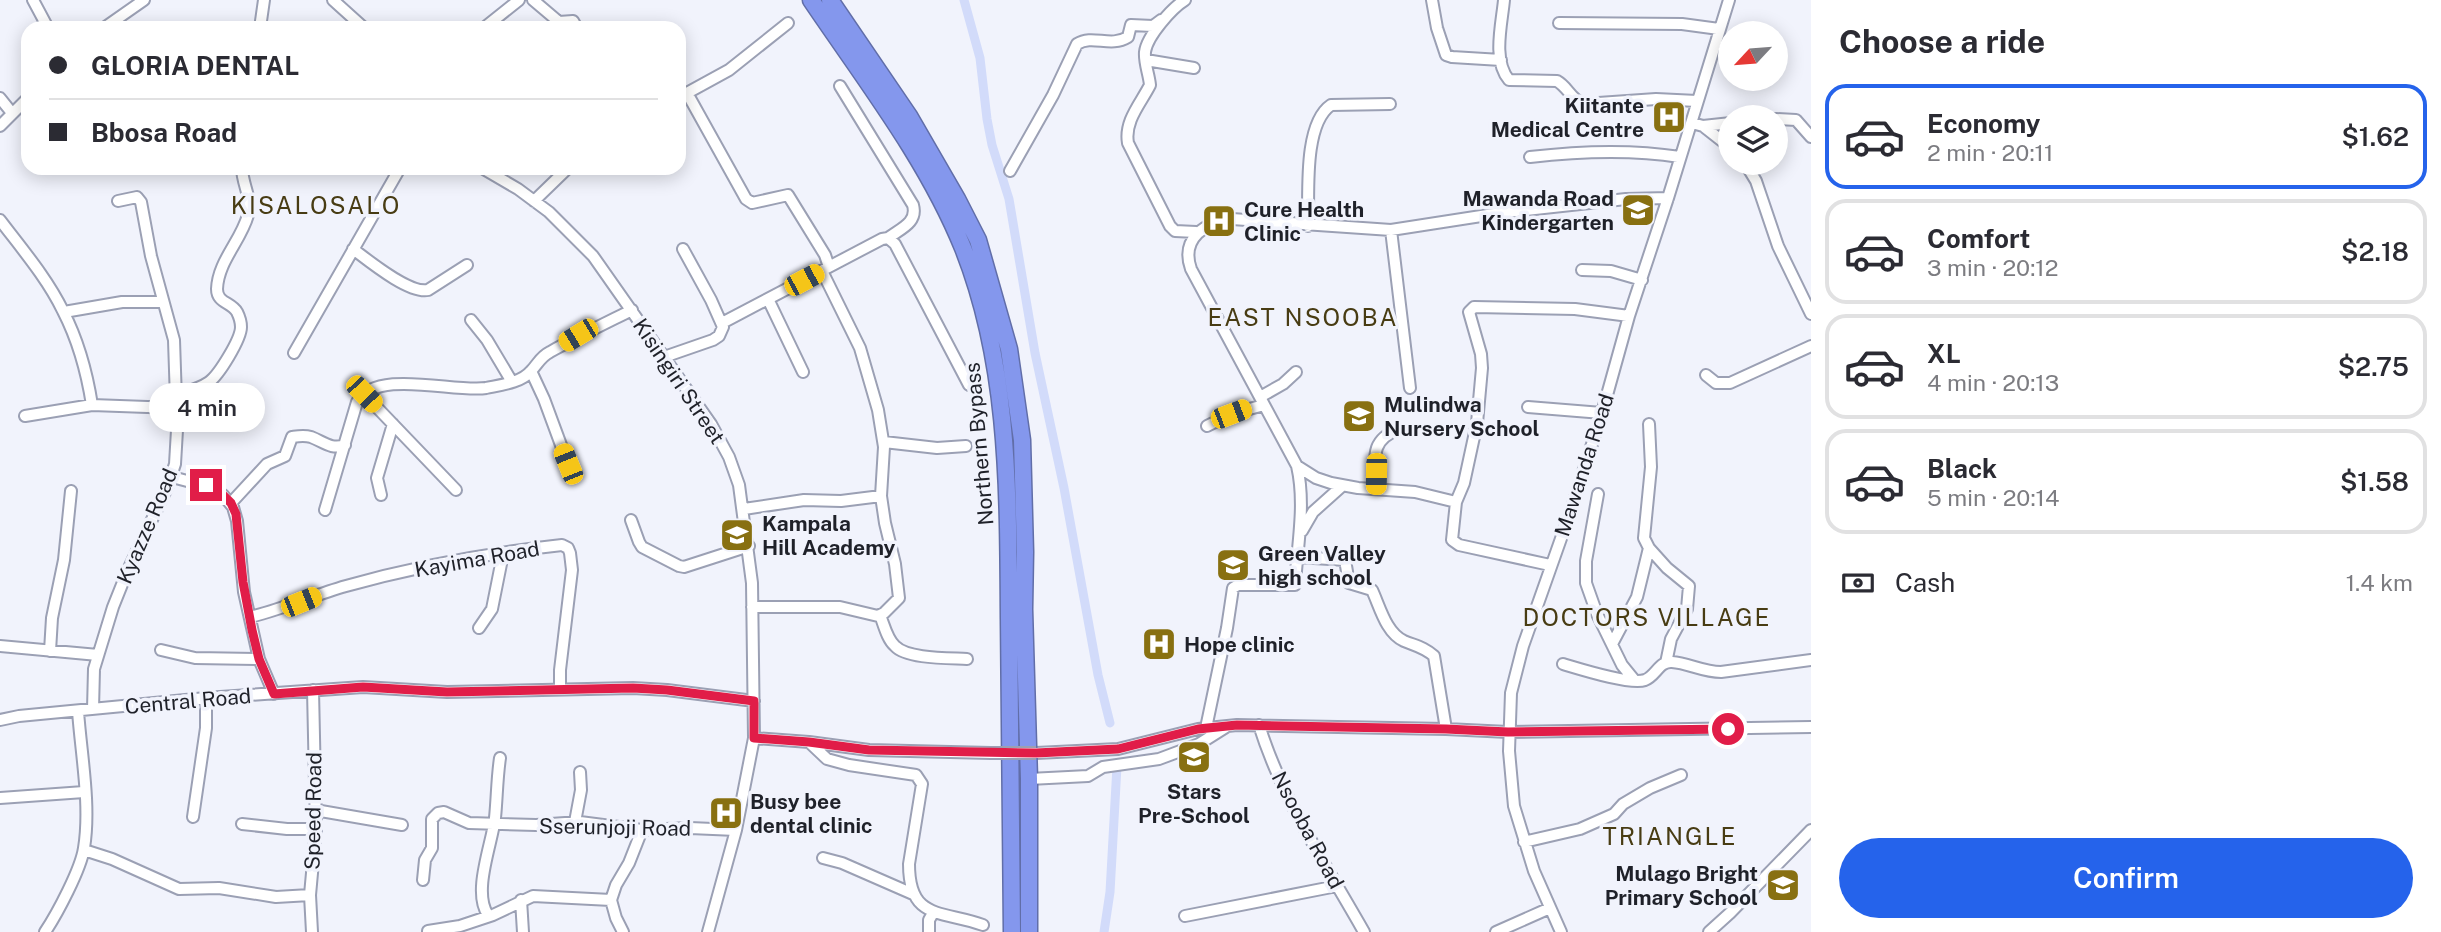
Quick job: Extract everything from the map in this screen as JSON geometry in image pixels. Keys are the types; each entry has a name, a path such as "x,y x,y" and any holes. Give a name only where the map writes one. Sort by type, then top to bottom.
{"highway":[{"name":"Northern Bypass","path":"811,0 911,149 945,209 978,291 990,337 1000,389 1007,486 1012,932"},
{"name":"Northern Bypass","path":"830,0 909,116 957,199 978,240 1009,349 1022,440 1029,779 1029,932"}],"street":[{"path":"33,0 44,21"},
{"path":"261,21 264,0"},
{"path":"493,21 519,0"},
{"path":"533,0 558,21"},
{"path":"1010,172 1053,96 1077,44 1086,40 1117,43 1128,37 1131,26 1153,26 1185,0"},
{"path":"1432,0 1442,49 1446,55 1501,60"},
{"path":"1504,0 1501,60 1509,80 1557,81 1563,84 1578,102 1584,104 1656,99 1697,101"},
{"name":"Mawanda Road","path":"1722,21 1729,0"},
{"path":"113,21 137,2"},
{"path":"338,2 357,21"},
{"path":"1172,9 1148,46 1146,60 1150,85 1127,130 1128,143 1175,231 1196,232 1220,220 1232,219 1391,230 1507,212 1626,199 1668,198"},
{"path":"686,92 729,70 788,23"},
{"path":"1559,23 1682,24 1718,29"},
{"name":"Mawanda Road","path":"1561,932 1524,842 1514,806 1508,732 1513,680 1602,413 1629,316 1680,157 1697,125 1697,101 1718,32"},
{"path":"1146,60 1194,68"},
{"path":"722,323 888,238 914,219 913,205 840,86"},
{"path":"0,98 12,113"},
{"path":"686,99 746,199 752,202 788,195 825,255 826,269 860,348 878,410 884,442 881,496 899,596 880,615"},
{"path":"1308,226 1312,146 1317,119 1323,110 1331,105 1391,104"},
{"path":"0,126 21,105"},
{"path":"1788,120 1796,120 1811,137"},
{"path":"1697,125 1718,124"},
{"path":"1697,125 1718,139"},
{"path":"1530,157 1631,151 1680,157"},
{"path":"174,396 211,381 240,334 238,314 231,305 220,299 217,291 229,251 249,213 250,203 243,175"},
{"path":"294,354 396,175"},
{"name":"Kisingiri Street","path":"493,175 534,201 585,246 632,310 721,442 735,470 749,546 754,738 736,830 708,932"},
{"path":"534,201 561,175"},
{"path":"1752,175 1778,246 1811,314"},
{"name":"Kyazze Road","path":"93,709 93,676 98,656 127,572 172,477 176,439 174,340 149,249 141,199 137,197 118,201"},
{"path":"0,220 46,281 64,312 86,371 92,405"},
{"path":"1391,230 1410,388"},
{"path":"1196,232 1191,240 1191,268 1297,466 1301,481 1295,585 1238,585 1233,588 1206,728"},
{"path":"888,238 895,244 969,385"},
{"path":"353,249 389,274 421,291 428,290 467,265"},
{"path":"664,357 713,340 722,332 722,323 683,249"},
{"path":"1582,270 1611,271 1642,280"},
{"path":"768,299 803,372"},
{"path":"64,312 122,303 163,302"},
{"path":"1550,565 1455,544 1452,536 1456,502 1464,483 1476,423 1482,368 1481,354 1470,320 1470,309 1575,309 1629,316"},
{"path":"325,510 357,402 364,394 403,383 469,390 512,382 531,371 536,362 547,353 632,310"},
{"path":"471,320 493,348 512,382"},
{"path":"1706,375 1716,383 1730,383 1811,346"},
{"path":"531,371 568,464"},
{"path":"1207,426 1262,401 1296,372"},
{"path":"364,394 456,490"},
{"path":"25,416 92,405 175,408"},
{"path":"1528,407 1602,413"},
{"path":"380,495 377,478 393,424"},
{"path":"1649,424 1651,467 1644,535 1647,545 1671,572 1686,582 1690,591 1687,609 1671,639 1666,663"},
{"path":"1375,489 1379,440 1383,435 1397,430"},
{"path":"231,503 267,464 285,456 292,437 307,436 330,447 345,445"},
{"path":"884,442 937,448 966,446"},
{"path":"1297,466 1322,481 1342,486 1415,492 1456,502"},
{"path":"172,477 206,485 231,503 237,521 243,582 259,659 274,694"},
{"path":"1300,534 1313,512 1342,486"},
{"path":"50,651 50,630 64,560 71,491"},
{"path":"1598,494 1586,561 1586,583 1612,645 1622,665 1635,681"},
{"path":"744,509 804,500 841,501 881,496"},
{"path":"631,520 642,547 679,566 684,567 749,546"},
{"name":"Kayima Road","path":"250,617 288,607 348,585 433,564 562,545 570,553 572,582 560,670 560,689"},
{"path":"1612,645 1637,597 1647,545"},
{"path":"479,628 492,609 503,554"},
{"path":"1298,557 1345,560 1349,583 1372,590 1396,637 1421,646 1434,656 1446,729"},
{"path":"752,607 840,607 880,615"},
{"path":"880,615 891,641 899,650 913,654 967,659"},
{"path":"0,646 98,656"},
{"path":"161,650 195,658 259,659"},
{"path":"1563,664 1635,681 1648,678 1666,663 1673,662 1701,670 1721,672 1811,660"},
{"name":"Central Road","path":"0,720 206,698 363,687 456,692 667,690 754,701"},
{"name":"Speed Road","path":"312,932 310,895 316,829 313,690"},
{"path":"193,817 206,728 206,698"},
{"path":"45,932 62,904 84,850 84,792 78,711"},
{"name":"Nsooba Road","path":"1259,725 1274,767 1292,804 1364,932"},
{"path":"1029,779 1088,776 1103,767 1175,755 1228,726"},
{"path":"754,738 869,750 1036,753 1118,749 1206,728 1228,726 1508,732 1811,727"},
{"path":"809,742 827,759 911,774 920,779 922,784 909,864 913,894"},
{"path":"488,915 483,901 483,879 494,824 500,758"},
{"path":"575,822 581,790 580,772"},
{"path":"1524,842 1568,834 1580,829 1614,814 1623,804 1650,788 1681,775"},
{"path":"0,797 84,792"},
{"path":"315,810 402,825"},
{"name":"Sserunjoji Road","path":"423,880 425,860 432,848 431,823 435,815 444,812 465,822 494,824 549,825 575,822 642,830 736,830"},
{"path":"242,824 316,829"},
{"path":"623,932 611,900 642,830"},
{"path":"1709,932 1730,914 1811,830"},
{"path":"84,850 113,859 179,889 219,888 276,897 310,895"},
{"path":"823,859 842,863 913,894 927,911 933,914 983,925"},
{"path":"1185,916 1337,886"},
{"path":"428,931 460,926 493,915 521,900 540,895 611,900"},
{"path":"521,900 523,932"},
{"path":"1496,932 1550,908"},
{"path":"929,932 929,920 933,914"}],"waterway":[{"path":"964,0 980,58 992,145 1009,199 1035,353 1064,488 1098,675 1110,723"},
{"path":"1104,932 1110,892 1117,766"}],"place":[{"name":"Kiitante Medical Centre","path":"1669,117"},
{"name":"Mawanda Road Kindergarten","path":"1638,210"},
{"name":"Cure Health Clinic","path":"1219,221"},
{"name":"Mulindwa Nursery School","path":"1359,416"},
{"name":"Kampala Hill Academy","path":"737,535"},
{"name":"Green Valley high school","path":"1233,565"},
{"name":"Hope clinic","path":"1159,644"},
{"name":"Stars Pre-School","path":"1194,757"},
{"name":"Busy bee dental clinic","path":"726,813"},
{"name":"Mulago Bright Primary School","path":"1783,885"}],"district":[{"name":"KISALOSALO","path":"316,205"},
{"name":"EAST NSOOBA","path":"1303,317"},
{"name":"DOCTORS VILLAGE","path":"1647,617"},
{"name":"TRIANGLE","path":"1670,836"}],"route":[{"path":"206,485 223,495 236,514 239,555 252,630 259,659 274,694 363,687 447,692 633,688 667,690 754,701 754,738 914,752 1036,753 1118,749 1198,729 1237,725 1508,732 1728,729"}]}
